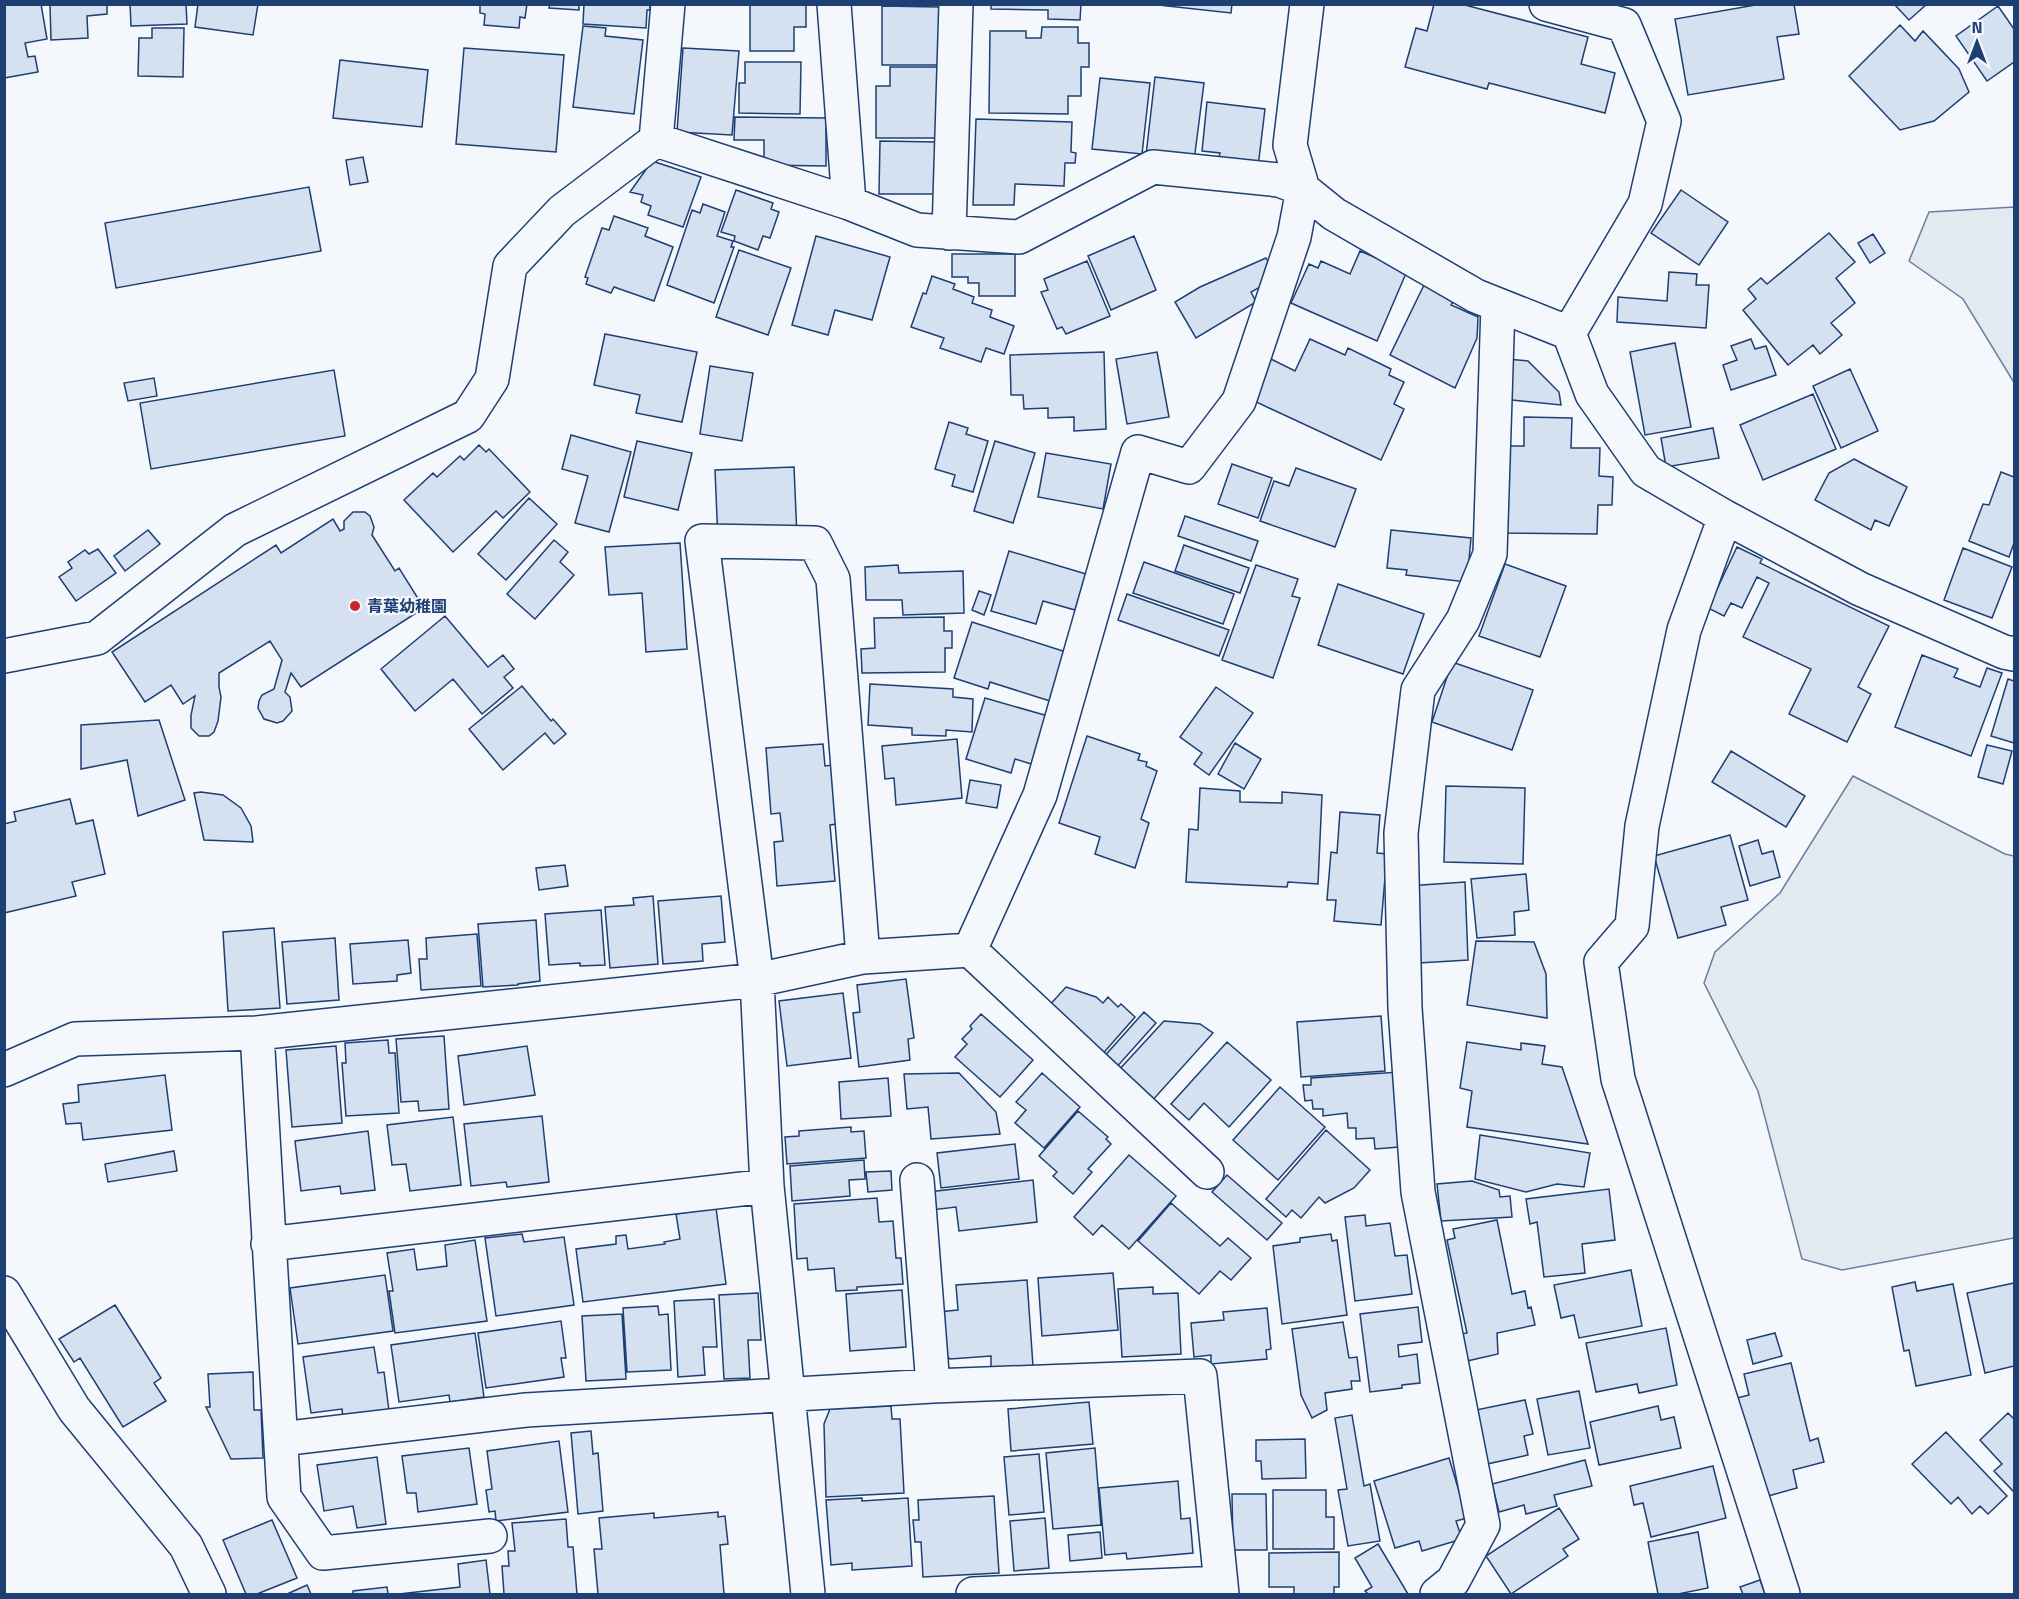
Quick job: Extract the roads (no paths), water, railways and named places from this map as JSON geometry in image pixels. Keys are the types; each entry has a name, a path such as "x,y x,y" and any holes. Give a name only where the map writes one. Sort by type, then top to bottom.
{"street":[{"path":"4,656 97,638 235,530 468,416 492,379 510,266 562,211 656,140 668,4"},
{"path":"834,4 849,203"},
{"path":"949,233 956,4"},
{"path":"970,950 1040,795 1138,452 1189,467 1239,401 1294,237 1304,189 1290,145 1307,4"},
{"path":"1546,4 1628,15 1664,121 1645,204 1569,333"},
{"path":"656,140 849,203 917,230 949,233 1019,237 1153,167 1279,180 1304,189 1344,220 1476,296 1569,333 1592,394 1646,471 1725,517 1860,589 2004,652 2014,654"},
{"path":"1450,1590 1483,1524 1418,1192 1405,1008 1401,833 1418,690 1463,620 1490,554 1498,305"},
{"path":"1725,517 1684,630 1642,826 1632,926 1601,962 1618,1079 1783,1594"},
{"path":"808,1594 766,1186 757,980 702,541 815,543 833,579 863,957"},
{"path":"4,1070 75,1039 257,1033 757,980 863,957 970,950 1207,1172"},
{"path":"257,1033 284,1497 323,1552 490,1536"},
{"path":"917,1180 933,1386"},
{"path":"268,1244 766,1186"},
{"path":"4,1293 74,1410 186,1545 209,1594"},
{"path":"280,1439 526,1410 933,1386 1200,1376 1221,1589 973,1594"}],"place":[{"name":"青葉幼稚園","path":"355,606"}]}
